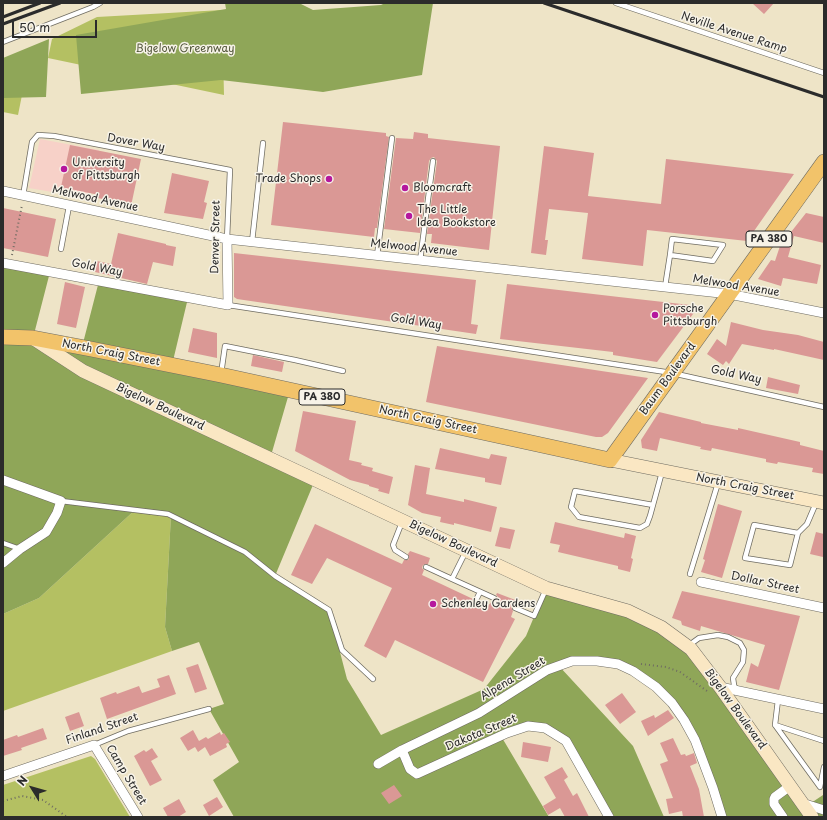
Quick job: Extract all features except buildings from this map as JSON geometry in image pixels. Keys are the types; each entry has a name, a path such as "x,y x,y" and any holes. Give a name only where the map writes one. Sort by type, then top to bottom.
{"main road":[{"name":"Baum Boulevard","path":"610,460 824,162"},
{"name":"Bigelow Boulevard","path":"3,327 33,338 83,371 546,588 628,611 661,627 691,649 716,690 812,817"},
{"name":"PA 380","path":"3,337 33,338"},
{"name":"North Craig Street","path":"33,338 221,375 610,460 820,502"}],"street":[{"name":"Melwood Avenue","path":"3,191 227,239 729,294 824,313"},
{"name":"Denver Street","path":"227,239 228,305"},
{"name":"Gold Way","path":"7,264 228,305"},
{"path":"3,480 61,501 46,532 20,549 3,563"},
{"name":"Dollar Street","path":"701,582 824,608"},
{"name":"Alpena Street","path":"378,764 402,750 479,713 547,670 572,661 597,661 618,664 633,671 656,687 676,708 695,740 722,817"},
{"path":"716,690 736,690 824,709"},
{"name":"Dakota Street","path":"402,750 410,769 417,774 507,733 528,726 545,728 566,741 610,817"},
{"name":"Finland Street","path":"3,776 94,745"},
{"name":"Camp Street","path":"94,745 138,817"},
{"path":"783,817 774,804 774,799 775,796 790,786"},
{"path":"802,803 824,810"}],"lane":[{"path":"3,42 100,3"},
{"name":"Neville Avenue Ramp","path":"616,3 824,73"},
{"name":"Dover Way","path":"23,196 32,142 38,135 54,136 230,170"},
{"path":"377,256 392,138"},
{"path":"252,242 263,143"},
{"path":"420,261 432,161"},
{"name":"Denver Street","path":"227,239 230,170"},
{"path":"60,249 69,206"},
{"path":"665,287 672,239 723,245 713,261 670,255"},
{"name":"Gold Way","path":"228,305 672,373 824,407"},
{"path":"221,375 225,346 343,371"},
{"path":"652,505 575,491 572,506 579,517 640,528 647,524 663,470"},
{"path":"690,574 718,482"},
{"path":"61,501 168,514 245,552 275,576 329,610 342,650 372,679"},
{"path":"798,533 754,525 745,558 790,564 798,533 807,524 820,502"},
{"path":"403,521 393,545 395,550 406,557"},
{"path":"3,542 20,549"},
{"path":"452,579 466,550"},
{"path":"426,567 494,598"},
{"path":"515,608 534,616 546,588"},
{"path":"476,600 480,592"},
{"path":"688,647 699,638 708,636 724,636 740,643 744,650 742,662 733,678 736,690"},
{"path":"778,700 776,725 820,787 824,767"},
{"name":"Finland Street","path":"94,745 128,731 210,709"},
{"path":"776,725 824,741"}],"path":[{"path":"7,264 23,196"},
{"path":"638,664 666,667 680,672 716,690"},
{"path":"3,801 22,796 43,800 67,817"}],"shaded area":[{"name":"University of Pittsburgh","path":"40,139 99,150 87,198 29,188"}],"green space":[{"path":"225,3 299,3 313,10 381,5 385,3 433,3 422,75 323,92 221,80 81,94 76,35 226,9"},
{"name":"Bigelow Greenway","path":"222,10 224,95 48,58 52,39 97,17"},
{"path":"49,39 46,97 3,98 3,58"},
{"path":"3,64 27,70 18,115 3,112"},
{"path":"3,263 50,272 33,338 82,347 99,281 188,298 172,365 290,390 270,459 315,480 275,576 329,610 347,679 381,735 484,689 526,636 546,588 628,611 691,649 808,805 823,795 824,790 824,817 720,817 684,720 633,671 597,661 559,666 633,746 664,817 609,817 566,741 528,726 501,736 549,817 234,817 213,780 239,762 209,709 224,704 199,642 172,651 165,627 171,515 135,510 39,598 3,614"},
{"path":"135,510 171,515 165,627 172,651 3,711 3,614 39,598"},
{"path":"91,756 95,759 130,817 3,817 3,785"}],"railway":[{"path":"3,17 40,3"},
{"path":"3,24 60,3"},
{"path":"544,3 824,97"}],"place":[{"name":"University of Pittsburgh","path":"64,169"},
{"name":"Trade Shops","path":"329,179"},
{"name":"Bloomcraft","path":"405,188"},
{"name":"The Little Idea Bookstore","path":"409,216"},
{"name":"Porsche Pittsburgh","path":"655,315"},
{"name":"Schenley Gardens","path":"433,604"}]}
